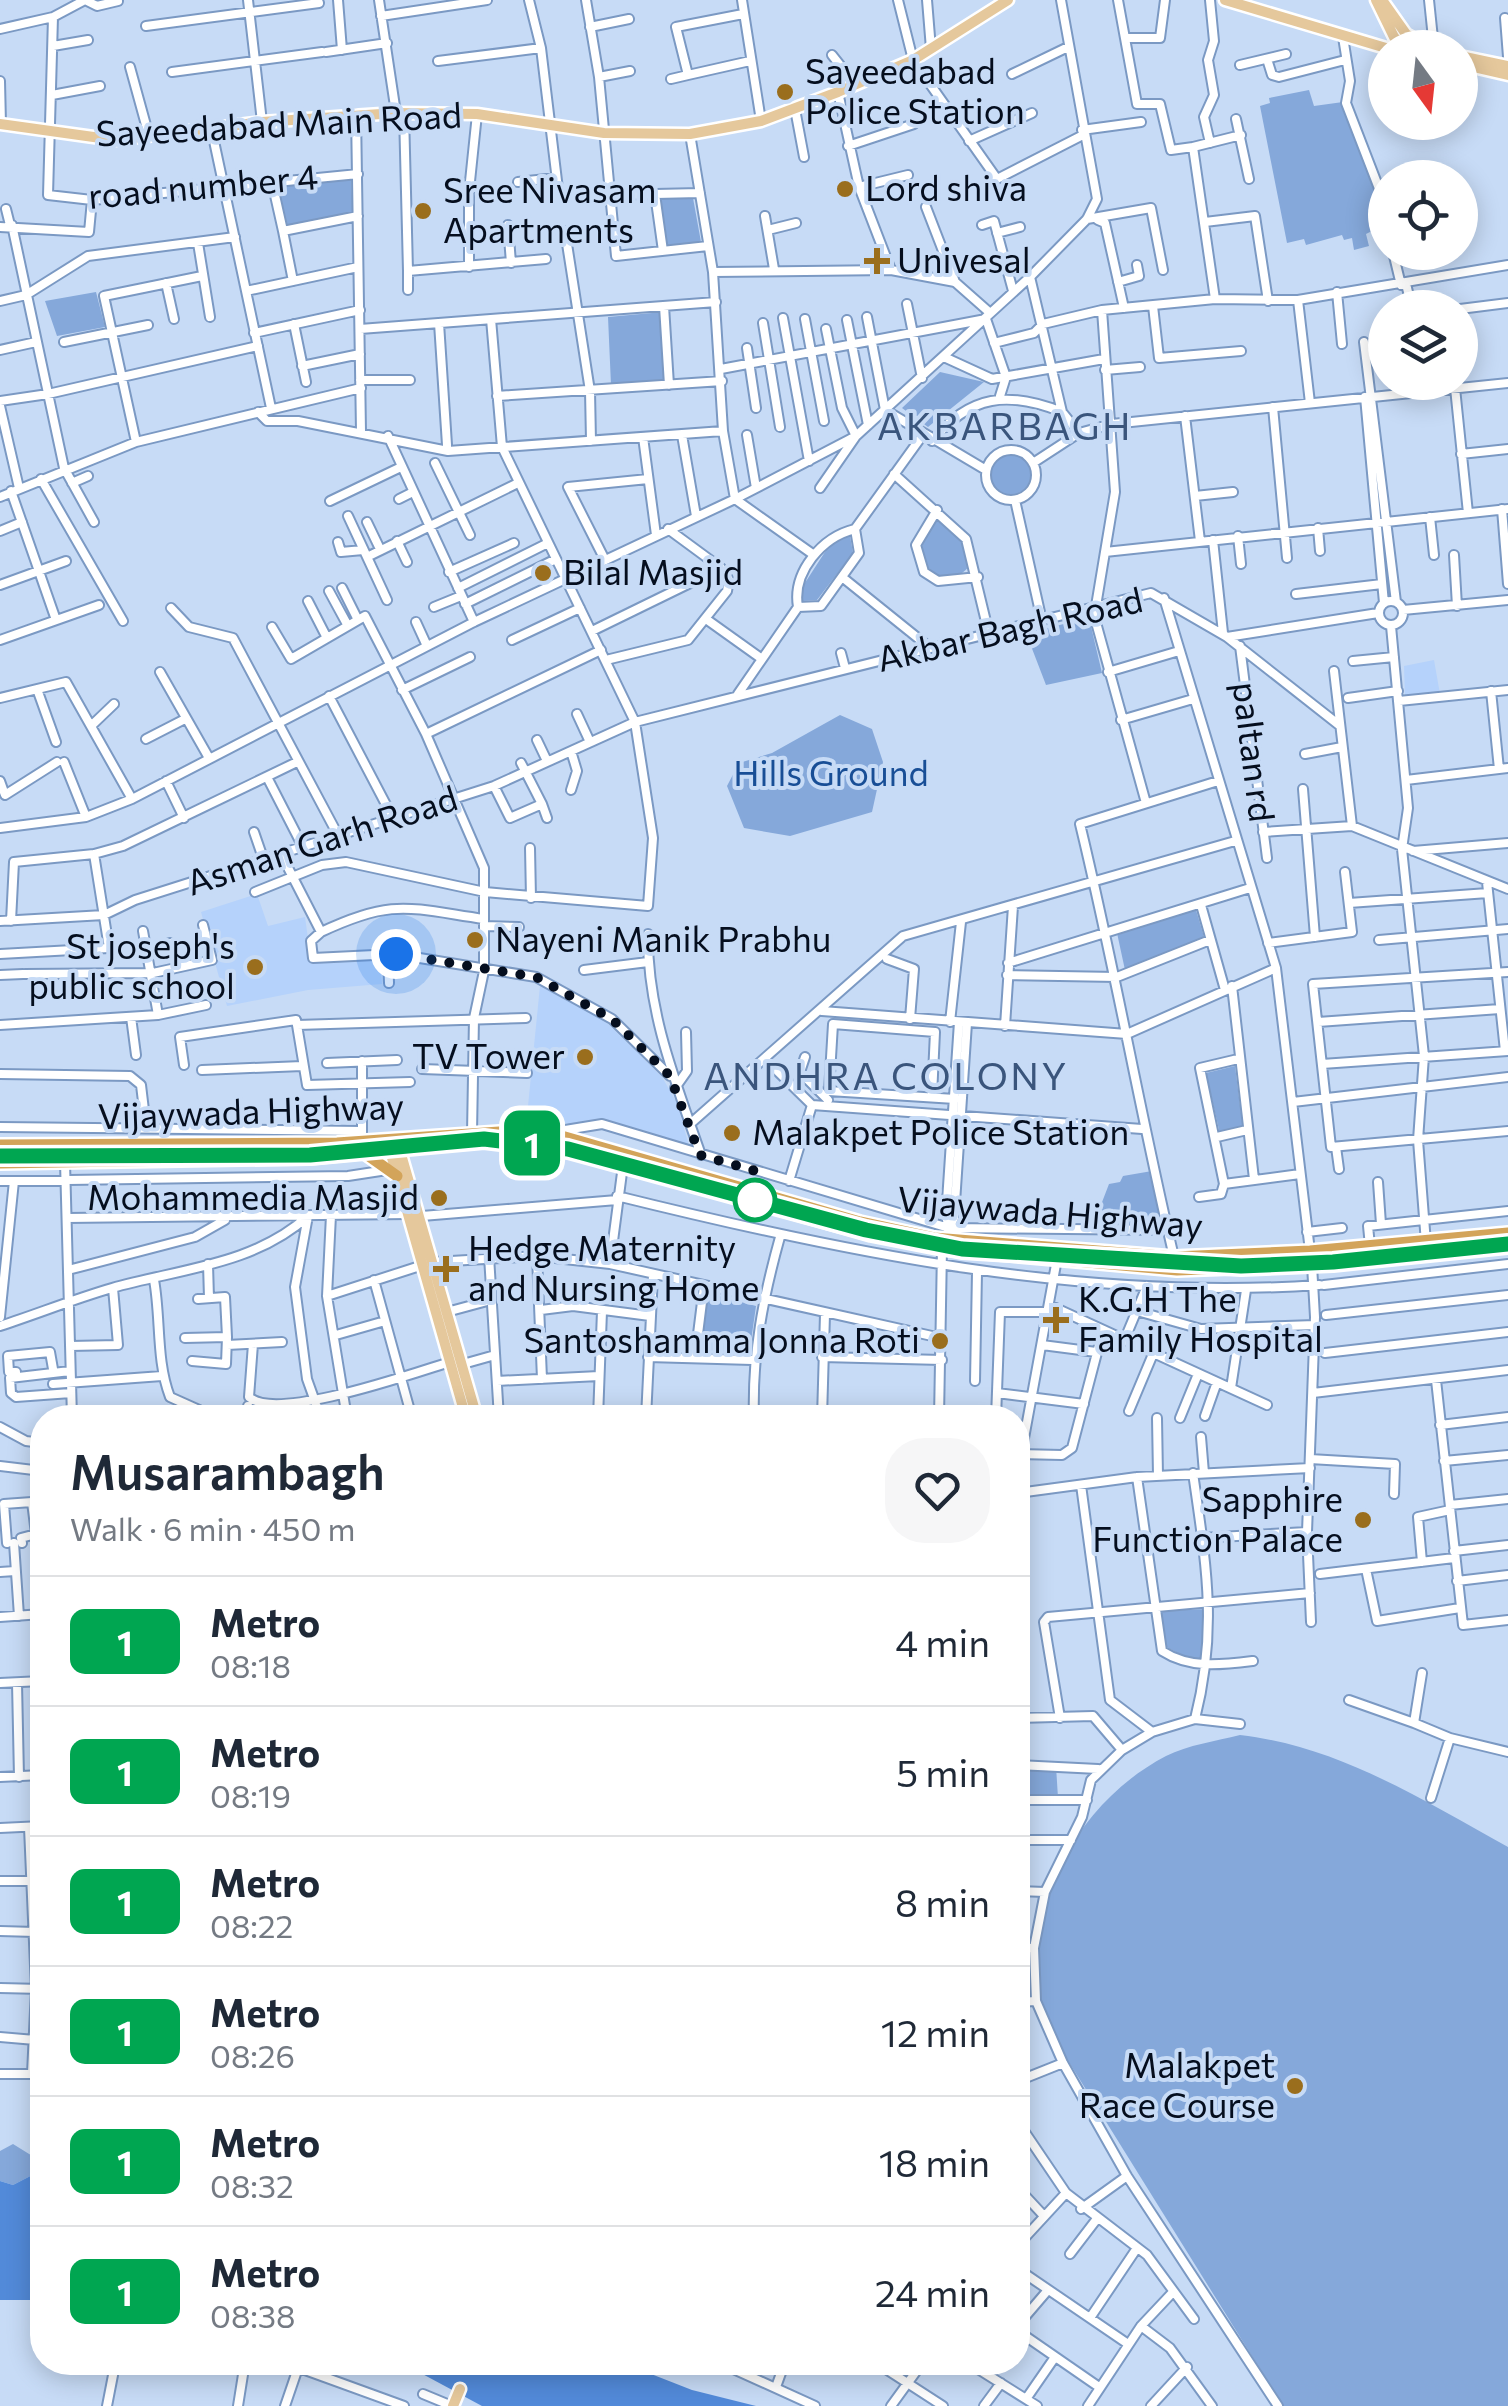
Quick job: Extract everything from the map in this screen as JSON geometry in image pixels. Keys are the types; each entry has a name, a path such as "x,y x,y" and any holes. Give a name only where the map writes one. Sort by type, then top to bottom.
{"highway":[{"path":"231,1129 231,1144"},
{"name":"Vijaywada Highway","path":"393,1145 472,1132 546,1134 882,1232"},
{"name":"Vijaywada Highway","path":"0,1144 393,1145 500,1141 555,1145 882,1232 1174,1257 1310,1251 1508,1234"},
{"name":"Vijaywada Highway","path":"0,1163 130,1161 364,1142"},
{"path":"364,1142 392,1173"},
{"path":"130,1161 134,1144"},
{"name":"Vijaywada Highway","path":"946,1239 1057,1259 1177,1270 1312,1266 1508,1245"}],"main road":[{"name":"Sayeedabad Main Road","path":"0,124 115,140 356,114 477,114 604,133 690,134 761,121 838,92 912,60 1008,0"},
{"path":"1226,0 1260,6 1342,37 1368,42"},
{"path":"1379,0 1394,30"},
{"path":"1478,60 1508,66"},
{"path":"1478,68 1508,74"},
{"path":"393,1145 392,1173 428,1264 462,1405"},
{"path":"393,1145 422,1216 428,1264"},
{"path":"442,1314 463,1364 473,1405"},
{"path":"452,2406 460,2388"}],"street":[{"path":"0,29 53,17 85,0 97,6 118,1"},
{"path":"248,0 262,122"},
{"path":"338,0 342,50"},
{"path":"379,0 400,113 408,290"},
{"path":"381,16 487,0"},
{"path":"529,0 540,48 558,189"},
{"path":"586,0 599,77 616,256 708,246"},
{"path":"742,0 761,121"},
{"path":"898,0 912,60 998,180 1083,132 1141,122"},
{"path":"927,0 930,49"},
{"path":"820,488 856,436 1030,277 1085,221 1097,199 1061,0"},
{"path":"1118,0 1138,104 1160,104 1170,150 1240,135"},
{"path":"1125,38 1160,38 1165,0"},
{"path":"1210,0 1214,41 1208,60 1214,95 1204,117 1210,143"},
{"path":"1429,0 1431,30"},
{"path":"146,26 319,2"},
{"path":"688,75 676,27 744,14"},
{"name":"road number 4","path":"53,17 48,195 92,200 358,174"},
{"path":"1505,18 1508,57"},
{"path":"590,26 629,20"},
{"path":"1342,37 1350,81 1346,106 1368,161"},
{"path":"53,46 88,40"},
{"path":"172,72 386,43"},
{"path":"1012,74 1068,46"},
{"path":"438,61 540,48"},
{"path":"1240,65 1286,54"},
{"path":"832,55 856,84"},
{"path":"1267,59 1272,75 1279,77 1346,60"},
{"path":"672,79 750,61"},
{"path":"130,67 149,136"},
{"path":"599,77 630,72"},
{"path":"0,80 0,124"},
{"path":"52,96 100,86"},
{"path":"838,92 860,187 891,270"},
{"path":"795,108 804,157"},
{"path":"969,141 1032,112"},
{"path":"356,114 361,432"},
{"path":"470,267 469,190 477,114"},
{"path":"1236,118 1250,180"},
{"path":"848,146 914,124"},
{"path":"211,128 271,408"},
{"path":"690,134 713,272 724,431 735,499 814,555"},
{"path":"1193,147 1215,299"},
{"path":"860,187 908,175"},
{"path":"518,182 556,178"},
{"path":"272,182 293,281"},
{"path":"610,195 700,193"},
{"path":"655,194 663,251"},
{"path":"7,226 89,232 92,200"},
{"path":"926,207 955,282 987,315 1006,377 1000,396"},
{"path":"1085,221 1151,208 1164,270"},
{"path":"6,209 64,468 94,522"},
{"path":"283,231 358,216"},
{"path":"765,216 774,269"},
{"path":"1206,222 1254,216 1268,301"},
{"path":"1085,221 1104,220 1124,308"},
{"path":"982,225 994,222 1012,291"},
{"path":"768,230 796,223"},
{"path":"508,225 511,263"},
{"path":"998,233 1020,227"},
{"path":"565,230 590,391 591,441"},
{"path":"0,301 26,294 88,256 234,237"},
{"path":"198,243 210,317"},
{"path":"408,272 546,259"},
{"path":"994,343 1034,333 1044,324 1102,310 1215,299 1298,300 1508,265"},
{"path":"1118,282 1138,277 1138,266"},
{"path":"246,291 358,267"},
{"path":"713,272 891,270 955,282"},
{"path":"1399,270 1406,290"},
{"path":"136,442 104,296 202,276"},
{"path":"1030,277 1062,412 1078,433"},
{"path":"166,283 174,319"},
{"path":"1337,292 1342,344"},
{"path":"1298,300 1310,403"},
{"path":"360,329 716,302"},
{"path":"907,304 922,378"},
{"path":"1478,307 1508,304"},
{"path":"664,306 669,386"},
{"path":"1154,306 1159,358 1241,351"},
{"path":"254,333 360,310"},
{"path":"1102,310 1114,492 1094,607 1108,672 1146,803"},
{"path":"722,369 912,334 987,315"},
{"path":"867,316 885,410 922,436 986,470"},
{"path":"783,318 809,460"},
{"path":"255,892 293,880 322,865 346,862 486,892 648,906 653,838 635,722 502,447 491,319"},
{"path":"805,319 824,421"},
{"path":"848,320 868,425"},
{"path":"438,323 447,444"},
{"path":"763,323 780,427"},
{"path":"294,324 306,382"},
{"path":"64,342 148,325"},
{"path":"826,329 842,408 856,436"},
{"path":"0,350 36,342"},
{"path":"1364,342 1368,386"},
{"path":"56,620 22,522 4,445 0,403 258,346"},
{"path":"746,348 756,408"},
{"path":"302,366 360,354"},
{"path":"944,357 983,378 1104,359"},
{"path":"1105,370 1140,367"},
{"path":"0,497 136,442 361,384 410,380"},
{"path":"497,396 722,381"},
{"path":"1478,386 1508,383"},
{"path":"932,441 968,409 1000,396 1036,402 1062,412"},
{"path":"1033,463 1078,433 1112,424 1368,397"},
{"path":"1369,400 1401,620 1391,626"},
{"path":"1369,400 1384,603 1378,613"},
{"path":"1456,400 1468,513"},
{"path":"1273,407 1287,530 1286,558"},
{"path":"258,412 267,422 298,421 448,451 724,431"},
{"path":"1185,416 1200,541"},
{"path":"682,435 696,516"},
{"path":"747,435 756,488"},
{"path":"388,436 474,622"},
{"path":"0,828 86,817 132,799 474,622 735,499 856,436"},
{"path":"738,694 798,608 795,589 814,555 833,534 855,529 922,436"},
{"path":"643,437 656,535"},
{"path":"1005,450 1024,454 1033,463 1034,485 1015,500 996,496 987,484 986,470 1005,450"},
{"path":"1461,454 1508,450"},
{"path":"435,463 470,534"},
{"path":"330,501 402,467"},
{"path":"894,474 966,540 989,634"},
{"path":"72,483 88,476"},
{"path":"40,479 124,621"},
{"path":"605,560 568,488 648,479"},
{"path":"338,542 341,552 380,550 518,483"},
{"path":"399,499 413,492"},
{"path":"1195,496 1233,492"},
{"path":"1015,500 1042,621"},
{"path":"1104,552 1505,509 1508,584"},
{"path":"937,510 916,545 924,572 938,581 978,577"},
{"path":"348,516 387,600"},
{"path":"1430,518 1434,555"},
{"path":"0,531 22,522"},
{"path":"367,522 380,550"},
{"path":"1318,528 1320,551"},
{"path":"606,660 688,640 729,586 721,568 668,529"},
{"path":"798,608 821,606 860,553 855,529"},
{"path":"1238,536 1240,564"},
{"path":"1213,540 1225,635 1378,613"},
{"path":"397,541 408,562"},
{"path":"450,572 514,543"},
{"path":"461,596 546,544"},
{"path":"1454,554 1458,606"},
{"path":"434,607 554,560"},
{"path":"0,585 66,561"},
{"path":"592,631 721,568"},
{"path":"842,576 929,647"},
{"path":"1296,594 1382,584"},
{"path":"342,588 358,620"},
{"path":"329,592 348,626"},
{"name":"Akbar Bagh Road","path":"635,722 1151,593 1225,635 1339,725"},
{"path":"114,604 127,597"},
{"path":"1164,598 1276,968 1310,1251"},
{"path":"1384,603 1458,606 1508,600"},
{"path":"308,601 327,638"},
{"path":"0,640 99,605"},
{"path":"171,608 188,627 234,638 339,837"},
{"path":"512,640 580,608"},
{"path":"1378,613 1381,621 1391,626"},
{"path":"272,627 291,659 365,616 426,734 484,868 484,970 474,1018 472,1132"},
{"path":"706,619 762,659"},
{"path":"416,622 427,646"},
{"path":"1391,626 1408,808 1406,896 1424,1056 1425,1088 1418,1140 1427,1256"},
{"name":"paltan rd","path":"1240,646 1267,858"},
{"path":"426,734 601,650"},
{"path":"1108,672 1180,651"},
{"path":"841,653 845,668"},
{"path":"402,690 470,657"},
{"path":"1354,661 1394,657"},
{"path":"1334,671 1352,826"},
{"path":"160,672 209,758"},
{"path":"0,698 66,682 132,799"},
{"path":"36,689 56,742"},
{"path":"1348,698 1508,690"},
{"path":"1406,780 1503,769 1491,691"},
{"path":"329,696 392,816"},
{"path":"1121,720 1194,699"},
{"path":"91,726 114,704"},
{"path":"577,714 590,742"},
{"path":"146,739 185,718"},
{"name":"Asman Garh Road","path":"0,921 104,915 135,900 494,786 523,767 548,761 635,722"},
{"path":"537,740 548,761"},
{"path":"1305,754 1342,747"},
{"path":"571,751 577,771 571,790"},
{"path":"0,782 5,795 60,762 86,817"},
{"path":"11,921 14,862 94,854 184,818 297,762"},
{"path":"523,767 547,818"},
{"path":"267,777 304,849"},
{"path":"166,781 184,818"},
{"path":"1174,1257 1142,1129 1117,977 1080,824 1218,781"},
{"path":"494,786 510,818 542,804"},
{"path":"1303,789 1315,937"},
{"path":"1263,832 1352,826 1508,889"},
{"path":"254,832 264,861"},
{"path":"690,1124 903,936 1235,842"},
{"path":"1407,850 1508,842"},
{"path":"530,848 531,898"},
{"path":"0,954 109,948 94,854"},
{"path":"282,856 322,932"},
{"path":"1268,943 1352,932 1345,872"},
{"path":"1322,1064 1506,1051 1487,882"},
{"path":"1008,963 1250,888"},
{"path":"1349,903 1488,892"},
{"path":"1201,905 1229,988 1254,1179"},
{"path":"520,927 393,906 366,911 322,932 311,941 312,958 388,955 536,977 612,1019 670,1076"},
{"path":"1005,1026 1012,906"},
{"path":"957,1118 961,922"},
{"path":"0,975 153,973 212,960 202,924"},
{"path":"1378,940 1508,929"},
{"path":"143,931 158,1015"},
{"path":"648,934 648,962 670,1076 700,1155"},
{"path":"1007,975 1117,977 1210,940"},
{"path":"147,949 170,944"},
{"path":"388,955 389,983"},
{"path":"887,959 914,969 910,1019"},
{"path":"584,970 648,962"},
{"path":"822,1011 1127,1034 1276,968"},
{"path":"1508,972 1415,974 1312,984 1332,1147 1508,1130"},
{"path":"0,1026 158,1015 206,1005"},
{"path":"1318,1022 1500,1009"},
{"path":"131,1017 136,1056"},
{"path":"296,1025 526,1018"},
{"path":"184,1066 180,1036 296,1020 302,1066 309,1086 410,1082"},
{"path":"828,1099 831,1028 838,1021 935,1032 932,1096"},
{"path":"939,1405 941,1268 957,1118 958,1022"},
{"path":"675,1088 687,1071 686,1032"},
{"path":"805,1057 800,1072 828,1099 957,1118 1142,1129"},
{"path":"1200,1197 1221,1194 1224,1184 1200,1068 1238,1059"},
{"path":"327,1063 397,1060"},
{"path":"766,1060 812,1105"},
{"path":"0,1127 231,1129 364,1142 362,1061"},
{"path":"202,1070 302,1066"},
{"path":"422,1069 527,1073"},
{"path":"0,1074 130,1076 140,1085 146,1128"},
{"path":"1293,1102 1508,1078"},
{"path":"812,1105 828,1099 955,1099"},
{"path":"789,1181 812,1105"},
{"path":"546,1134 602,1124 789,1181 946,1239 1168,1230"},
{"path":"1216,1138 1247,1130"},
{"path":"1336,1147 1339,1169"},
{"path":"65,1162 72,1405"},
{"path":"610,1264 623,1165"},
{"path":"0,1181 392,1173"},
{"path":"1224,1184 1300,1174"},
{"path":"0,1317 14,1181"},
{"path":"1378,1182 1381,1224"},
{"path":"422,1216 617,1198 780,1237 941,1268 1147,1286 1246,1290 1508,1264"},
{"path":"1370,1246 1368,1226 1508,1211"},
{"path":"67,1218 409,1214"},
{"path":"331,1215 328,1296 345,1405"},
{"path":"0,1326 113,1288 154,1280 271,1244 308,1216"},
{"path":"308,1216 296,1287 307,1379 317,1405"},
{"path":"68,1270 195,1238 228,1218"},
{"path":"1308,1232 1342,1228"},
{"path":"754,1405 752,1360 762,1299 780,1237"},
{"path":"328,1296 428,1264 488,1256 537,1256 610,1264 941,1338"},
{"path":"488,1256 498,1405"},
{"path":"537,1256 542,1379"},
{"path":"1030,1410 1057,1259"},
{"path":"208,1264 209,1298"},
{"path":"1311,1622 1308,1532 1314,1325 1319,1285 1312,1266"},
{"path":"975,1381 977,1272"},
{"path":"646,1405 653,1275"},
{"path":"154,1280 162,1376 170,1397 188,1405"},
{"path":"374,1280 409,1405"},
{"path":"694,1358 704,1286"},
{"path":"1124,1341 1147,1286"},
{"path":"70,1346 118,1345 113,1288"},
{"path":"1231,1388 1246,1290"},
{"path":"1326,1316 1508,1294"},
{"path":"192,1361 226,1364 225,1297 198,1299"},
{"path":"442,1314 492,1300"},
{"path":"542,1310 564,1305 650,1316"},
{"path":"997,1405 1000,1312 1048,1308 1154,1354 1214,1388 1231,1388 1267,1405"},
{"path":"598,1405 602,1311"},
{"path":"1138,1311 1200,1328 1314,1325"},
{"path":"822,1405 824,1314"},
{"path":"336,1335 385,1321"},
{"path":"1030,1454 1067,1453 1103,1330"},
{"path":"1325,1354 1508,1332"},
{"path":"185,1338 253,1344 282,1342"},
{"path":"253,1344 253,1402 315,1400 450,1362"},
{"path":"1042,1344 1096,1352"},
{"path":"54,1394 53,1371 50,1352 7,1358 10,1372 53,1371 70,1370"},
{"path":"1129,1411 1154,1354"},
{"path":"463,1364 495,1355"},
{"path":"648,1357 752,1360"},
{"path":"822,1357 942,1360"},
{"path":"1313,1392 1508,1370"},
{"path":"53,1371 10,1378 12,1396 71,1392"},
{"path":"53,1384 162,1376"},
{"path":"497,1380 599,1376"},
{"path":"1180,1418 1197,1378"},
{"path":"1436,1380 1463,1625 1508,1620"},
{"path":"1205,1416 1214,1388"},
{"path":"997,1393 1084,1404"},
{"path":"1440,1425 1508,1417"},
{"path":"1157,1418 1158,1476"},
{"path":"0,1428 30,1442"},
{"path":"1202,1437 1204,1473"},
{"path":"1444,1462 1508,1455"},
{"path":"1030,1492 1137,1477 1310,1464 1395,1464 1394,1494"},
{"path":"0,1466 30,1470"},
{"path":"1193,1474 1210,1600 1209,1666 1195,1719"},
{"path":"1137,1477 1152,1606 1162,1650 1174,1659 1209,1666 1254,1661"},
{"path":"1081,1486 1110,1700 1152,1732"},
{"path":"1422,1562 1418,1517 1450,1507 1508,1499"},
{"path":"19,1616 12,1541 4,1536 4,1504 30,1502"},
{"path":"1202,1538 1308,1532"},
{"path":"1320,1574 1422,1562 1508,1545"},
{"path":"1366,1570 1377,1621 1460,1608"},
{"path":"0,1572 15,1571"},
{"path":"1456,1580 1508,1575"},
{"path":"1060,1718 1045,1620 1099,1611 1310,1593"},
{"path":"0,1616 30,1615"},
{"path":"1414,1722 1422,1672"},
{"path":"0,1683 30,1682"},
{"path":"18,1683 20,1777"},
{"path":"1030,1718 1093,1716 1110,1700"},
{"path":"1348,1700 1450,1738 1508,1752"},
{"path":"1093,1716 1122,1750"},
{"path":"1240,1724 1195,1719 1152,1732 1122,1750 1090,1780 1087,1800 1046,1892 1034,1948 1036,2001 1064,2063 1127,2176 1278,2406"},
{"path":"1431,1798 1450,1738"},
{"path":"1030,1766 1098,1770"},
{"path":"0,1777 30,1777"},
{"path":"1030,1800 1087,1800"},
{"path":"0,1828 29,1827 30,1854"},
{"path":"1030,1840 1071,1840"},
{"path":"0,1882 30,1881"},
{"path":"1030,1891 1046,1892"},
{"path":"0,1931 30,1932"},
{"path":"0,1988 30,1989"},
{"path":"1030,2001 1036,2001"},
{"path":"0,2038 30,2040"},
{"path":"1030,2076 1064,2063"},
{"path":"0,2074 30,2074"},
{"path":"1030,2140 1066,2193 1137,2248 1194,2319"},
{"path":"1082,2209 1127,2176"},
{"path":"1030,2232 1066,2193"},
{"path":"1030,2201 1044,2216"},
{"path":"1070,2254 1096,2220"},
{"path":"1090,2318 1137,2248"},
{"path":"1030,2278 1128,2344"},
{"path":"1030,2313 1048,2290"},
{"path":"1088,2406 1141,2326 1173,2292"},
{"path":"1141,2326 1186,2367 1212,2406"},
{"path":"1030,2337 1099,2387"},
{"path":"1026,2399 1055,2357"},
{"path":"1152,2406 1186,2367"},
{"path":"107,2406 113,2375"},
{"path":"238,2406 243,2375"},
{"path":"285,2406 296,2375"},
{"path":"317,2375 403,2406"},
{"path":"748,2375 815,2406"},
{"path":"776,2387 780,2375"},
{"path":"896,2375 943,2406"},
{"path":"891,2406 913,2375"},
{"path":"988,2375 1037,2406"},
{"path":"984,2406 1001,2383"},
{"path":"422,2394 452,2406"}],"shaded area":[{"path":"1434,660 1440,694 1405,696 1404,666"},
{"path":"257,894 268,926 305,917 311,960 380,958 382,984 308,990 227,1006 201,912"},
{"path":"540,986 600,1016 662,1077 677,1103 689,1146 527,1116"},
{"path":"30,2176 30,2300 0,2300 0,2181 13,2185"},
{"path":"424,2375 654,2375 692,2390 756,2406 482,2406"}],"green space":[{"path":"1309,90 1314,106 1343,102 1368,166 1368,246 1354,250 1352,238 1344,240 1342,235 1306,245 1304,239 1287,243 1260,106 1270,103 1269,98"},
{"path":"351,179 353,213 281,226 272,187"},
{"path":"693,198 701,242 666,245 660,199"},
{"path":"96,292 105,327 57,336 45,301"},
{"path":"663,312 669,380 611,385 608,317"},
{"path":"940,372 984,382 928,427 902,408"},
{"path":"1010,453 1025,459 1031,474 1025,489 1010,495 995,489 989,474 995,459"},
{"path":"938,513 965,541 971,564 950,578 928,571 917,556"},
{"path":"850,536 853,553 817,600 802,601 801,589 834,538"},
{"path":"1089,618 1102,673 1046,685 1026,633"},
{"name":"Hills Ground","path":"840,715 872,729 883,762 872,812 790,836 744,828 727,786 739,763 772,753"},
{"path":"1196,910 1204,937 1125,970 1117,933"},
{"path":"1235,1066 1243,1129 1220,1134 1206,1073"},
{"path":"1152,1171 1164,1226 1088,1224 1099,1210 1109,1184 1120,1182 1123,1176"},
{"path":"708,1293 756,1306 749,1355 701,1349"},
{"path":"1207,1609 1206,1659 1186,1657 1164,1646 1161,1611"},
{"name":"Malakpet Race Course","path":"1240,1735 1277,1741 1346,1763 1508,1847 1508,2406 1283,2406 1057,2043 1047,2018 1039,1992 1037,1956 1042,1921 1051,1887 1085,1825 1136,1775 1166,1756"},
{"path":"1030,1766 1056,1766 1058,1798 1030,1799"},
{"path":"13,2144 30,2155 30,2176 13,2185 0,2181 0,2151"}],"railway":[{"path":"0,1156 310,1155 484,1139 569,1149 866,1230 962,1249 1241,1266 1333,1262 1508,1244"}],"metro line":[{"name":"1","path":"0,1156 310,1155 484,1139 568,1149 866,1230 962,1249 1144,1264 1270,1266 1508,1244"}],"place":[{"name":"Sayeedabad Police Station","path":"785,92"},
{"name":"Lord shiva","path":"845,189"},
{"name":"Sree Nivasam Apartments","path":"423,211"},
{"name":"Univesal","path":"877,261"},
{"name":"Bilal Masjid","path":"543,573"},
{"name":"Nayeni Manik Prabhu","path":"475,940"},
{"name":"St joseph's public school","path":"255,967"},
{"name":"TV Tower","path":"585,1057"},
{"name":"Malakpet Police Station","path":"732,1133"},
{"name":"Mohammedia Masjid","path":"439,1198"},
{"name":"Hedge Maternity and Nursing Home","path":"446,1269"},
{"name":"K.G.H The Family Hospital","path":"1056,1320"},
{"name":"Santoshamma Jonna Roti","path":"940,1341"},
{"name":"Sapphire Function Palace","path":"1363,1520"},
{"name":"Malakpet Race Course","path":"1295,2086"}],"district":[{"name":"AKBARBAGH","path":"1005,427"},
{"name":"ANDHRA COLONY","path":"886,1077"}],"route":[{"path":"396,954 536,977 612,1019 670,1076 700,1155 759,1172 755,1200"}]}
